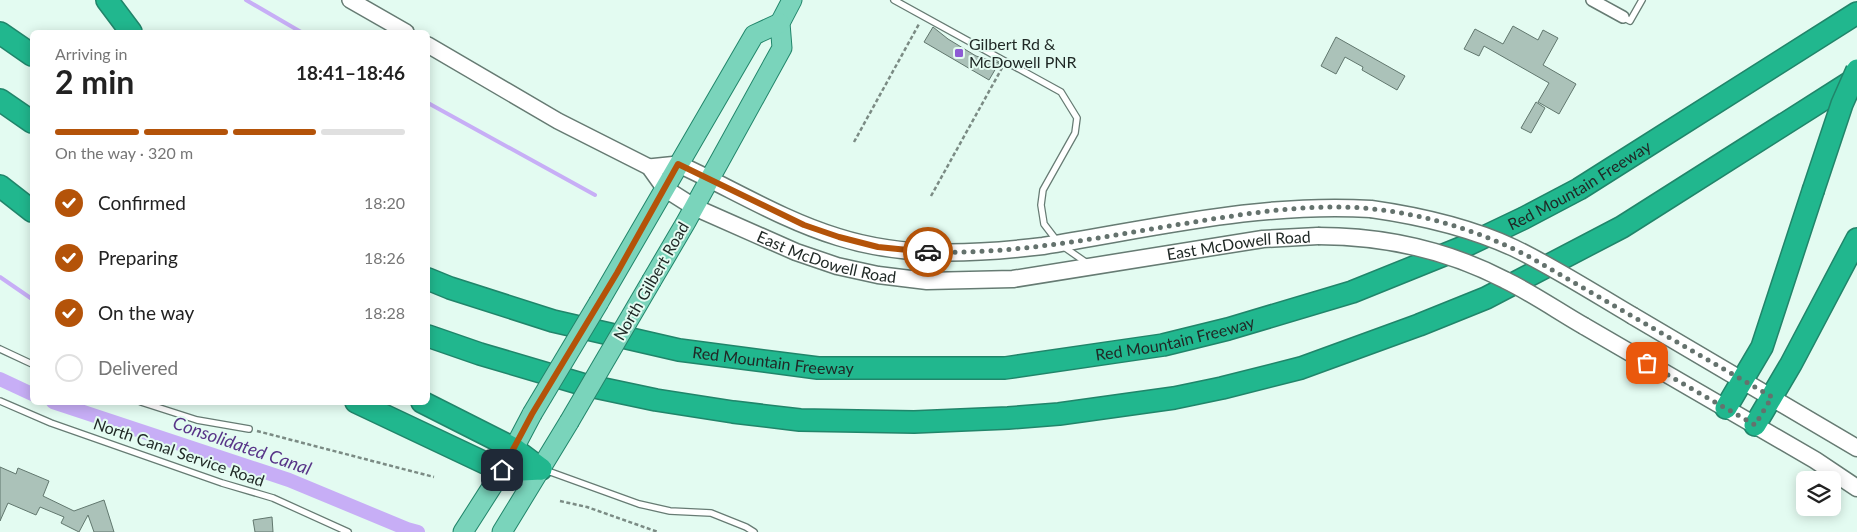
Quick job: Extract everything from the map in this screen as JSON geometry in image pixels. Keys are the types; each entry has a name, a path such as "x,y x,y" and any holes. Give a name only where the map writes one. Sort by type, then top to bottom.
{"highway":[{"path":"107,0 130,30"},
{"name":"Red Mountain Freeway","path":"430,280 553,321 679,350 818,368 1005,368 1163,345 1228,329 1352,292 1470,244 1579,189 1857,12"},
{"path":"0,33 30,54"},
{"path":"1726,408 1762,348 1842,104 1857,70"},
{"path":"430,337 480,354 585,385 656,400 800,420 914,422 1025,416 1059,414 1174,398 1301,368 1419,325 1486,298 1622,227 1857,78"},
{"path":"0,100 30,121"},
{"path":"0,186 30,210"},
{"path":"1755,425 1857,240"},
{"path":"362,405 502,470 541,468"},
{"path":"428,405 513,448 541,468"}],"main road":[{"path":"780,23 792,0"},
{"name":"North Gilbert Road","path":"468,526 754,35 780,23 782,48 652,280 505,528"},
{"name":"East McDowell Road","path":"678,164 804,225 839,237 878,247 907,251 973,252 1010,250 1060,244 1252,212 1300,208 1371,209 1412,215 1489,238 1544,264 1857,448"},
{"name":"East McDowell Road","path":"664,188 694,207 796,252 836,266 878,275 927,281 973,282 1013,279 1263,239 1318,236 1347,236 1385,241 1444,254 1506,280 1815,460 1857,488"}],"street":[{"path":"350,0 402,30"},
{"path":"1592,0 1623,17"},
{"name":"East McDowell Road","path":"430,46 558,121 649,168 664,188"},
{"path":"649,168 678,164"}],"lane":[{"path":"894,0 1061,92 1077,118 1075,132 1043,190 1041,204 1044,224 1060,244 1093,267"},
{"path":"1623,17 1630,21 1642,0"},
{"path":"0,349 30,363"},
{"name":"North Canal Service Road","path":"0,401 52,423 222,483 273,498 348,532"},
{"path":"150,405 197,420 249,429"},
{"path":"541,468 639,504 670,511 710,513 754,532"}],"path":[{"path":"854,142 924,16"},
{"path":"931,196 1006,61"},
{"path":"249,429 434,477"},
{"path":"560,501 587,507 658,532"}],"building":[{"path":"1513,26 1538,40 1543,30 1558,38 1543,65 1576,84 1559,114 1538,102 1549,83 1484,46 1479,56 1464,49 1475,29 1503,44"},
{"path":"933,27 948,39 976,56 999,63 989,80 924,42"},
{"path":"1336,37 1405,76 1397,90 1362,70 1363,67 1345,57 1336,74 1321,66"},
{"path":"1536,102 1545,108 1531,133 1521,128"},
{"path":"0,467 16,474 18,468 49,481 43,496 74,511 104,500 114,532 94,532 88,515 79,532 61,523 64,517 40,507 36,515 8,503 0,521"},
{"path":"272,517 273,532 255,532 253,520"}],"waterway":[{"path":"246,0 298,30"},
{"path":"430,104 595,195"},
{"path":"0,277 30,298"},
{"name":"Consolidated Canal","path":"0,379 30,393"},
{"name":"Consolidated Canal","path":"62,405 289,480 418,532"}],"way so far":[{"path":"928,252 1010,250 1252,212 1300,208 1343,207 1412,215 1454,226 1513,248 1544,264 1772,397 1755,425 1647,363"}],"place":[{"name":"Gilbert Rd & McDowell PNR","path":"959,53"}],"route":[{"path":"502,470 532,414 617,273 678,164 804,225 839,237 878,247 928,252"}]}
